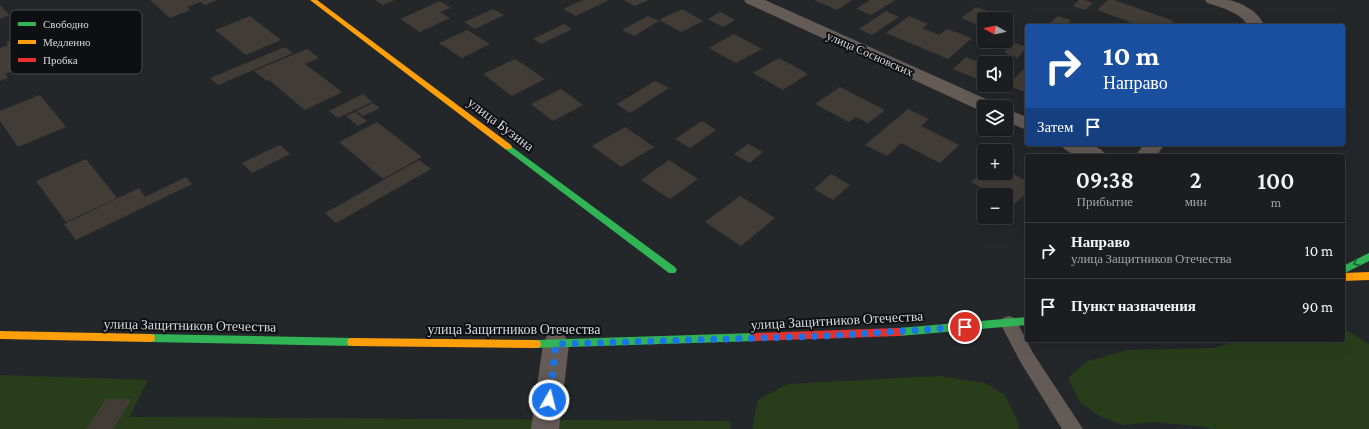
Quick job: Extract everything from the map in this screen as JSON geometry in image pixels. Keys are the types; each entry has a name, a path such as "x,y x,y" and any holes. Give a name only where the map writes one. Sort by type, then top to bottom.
{"main road":[{"name":"улица Бузина","path":"313,0 672,270"},
{"path":"1345,269 1369,257"},
{"path":"1345,277 1369,276"},
{"name":"улица Защитников Отечества","path":"0,335 452,344 556,344 825,336 1025,321"}],"street":[{"name":"улица Сосновских","path":"752,0 977,102"},
{"path":"1213,0 1237,9 1252,20"},
{"path":"1013,118 1025,123"},
{"path":"1074,146 1092,154"},
{"path":"1147,154 1153,146"},
{"path":"545,429 556,344"}],"lane":[{"path":"1009,323 1027,358 1073,429"}],"green space":[{"path":"1345,329 1369,344 1369,429 1210,429 1206,427 1154,422 1123,425 1099,416 1080,402 1068,378 1088,361 1127,350 1214,348 1234,342 1345,342"},
{"path":"0,375 148,380 129,417 729,421 731,429 0,429"},
{"path":"939,376 985,383 1005,395 1019,424 1018,429 752,429 758,400 788,384"}],"building":[{"path":"150,0 217,0 205,5 201,2 187,7 190,10 170,18"},
{"path":"375,0 395,0 383,5"},
{"path":"583,0 609,0 576,16 563,9"},
{"path":"623,0 648,0 635,6"},
{"path":"814,0 852,0 837,10"},
{"path":"870,0 895,0 871,15 856,9"},
{"path":"1079,0 1085,0 1093,3 1085,10 1073,6"},
{"path":"1108,0 1114,0 1174,21 1171,24 1136,24 1097,10"},
{"path":"440,1 451,8 440,12 450,18 420,32 400,19"},
{"path":"0,5 9,15 0,19"},
{"path":"976,7 990,12 977,12 977,22 975,24 961,18"},
{"path":"493,9 504,15 475,29 464,22"},
{"path":"682,9 703,21 681,32 659,20"},
{"path":"886,11 899,17 872,35 859,29"},
{"path":"720,12 735,20 723,27 708,19"},
{"path":"250,16 281,40 246,55 215,30"},
{"path":"648,16 659,21 634,36 622,30"},
{"path":"909,16 928,24 922,28 939,35 947,29 972,38 948,59 886,33"},
{"path":"1058,16 1071,20 1067,24 1049,24"},
{"path":"564,24 572,29 541,44 533,39"},
{"path":"467,30 490,44 462,58 439,43"},
{"path":"734,34 762,49 736,63 709,48"},
{"path":"10,41 10,72 5,74 8,78 0,81 0,48 8,45 6,42"},
{"path":"1015,43 1025,46 1025,49 1018,58 1004,52 1009,48 1013,48 1013,45"},
{"path":"285,47 293,53 218,85 210,78"},
{"path":"307,49 319,58 305,64 342,92 305,110 269,80 267,81 254,71"},
{"path":"966,57 977,61 977,79 953,69"},
{"path":"779,58 808,74 783,90 753,73"},
{"path":"515,59 545,79 512,96 483,74"},
{"path":"1025,68 1025,92 1013,87 1013,80"},
{"path":"655,81 669,88 630,113 617,104"},
{"path":"840,87 885,110 868,123 856,117 849,122 815,104"},
{"path":"561,89 583,105 553,121 531,104"},
{"path":"363,94 372,102 338,118 329,111"},
{"path":"40,95 66,127 18,147 0,121 0,111"},
{"path":"373,103 380,108 363,116 356,111"},
{"path":"908,109 929,119 921,126 959,145 940,163 901,143 887,156 865,145"},
{"path":"355,112 367,121 358,126 346,116"},
{"path":"702,121 716,130 690,148 675,139"},
{"path":"377,122 422,157 383,179 339,142"},
{"path":"625,127 654,147 621,167 592,146"},
{"path":"748,144 763,152 750,163 734,154"},
{"path":"280,145 290,154 252,173 242,163"},
{"path":"86,159 117,198 66,222 36,181"},
{"path":"419,160 431,169 336,223 325,213"},
{"path":"669,160 698,179 670,199 641,180"},
{"path":"831,174 850,185 833,200 814,189"},
{"path":"1013,174 1025,180 1025,195 1013,205 1013,188 982,188 971,182 977,177 977,180 1013,180"},
{"path":"186,177 192,184 76,240 64,224 139,188 145,197"},
{"path":"740,196 775,218 741,246 705,222"},
{"path":"106,399 132,399 113,429 86,429"}],"traffic: fast":[{"path":"508,147 672,270"},
{"path":"1345,269 1369,257"},
{"path":"899,332 1025,321"},
{"path":"536,344 755,337"},
{"path":"150,338 352,342"}],"traffic: slow":[{"path":"313,0 508,147"},
{"path":"1345,277 1369,276"},
{"path":"0,335 150,338"},
{"path":"352,342 536,344"}],"traffic: jam":[{"path":"755,337 899,332"}],"route":[{"path":"549,400 556,344 825,336 965,327"}]}
